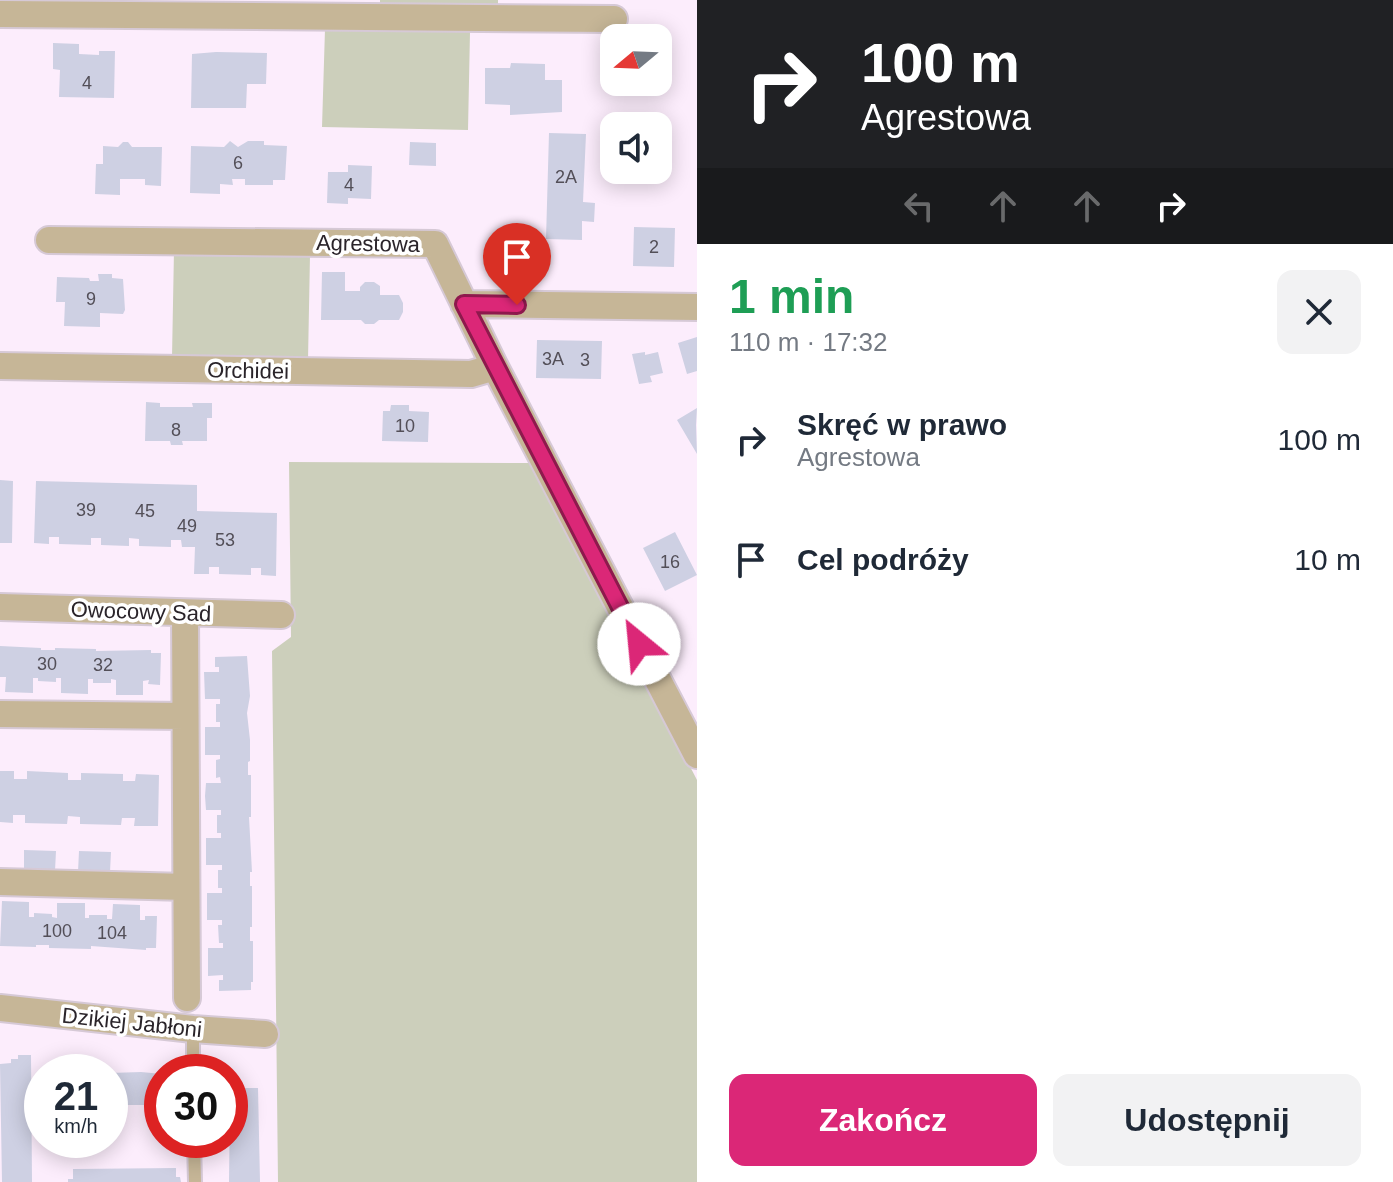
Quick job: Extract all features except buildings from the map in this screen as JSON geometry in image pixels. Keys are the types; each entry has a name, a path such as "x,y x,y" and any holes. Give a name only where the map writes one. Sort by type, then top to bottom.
{"street":[{"path":"0,14 614,19"},
{"name":"Agrestowa","path":"49,240 435,244 464,304"},
{"path":"697,307 464,304 697,755"},
{"name":"Orchidei","path":"0,366 471,374 495,367"},
{"name":"Owocowy Sad","path":"0,607 281,615"},
{"path":"185,613 187,998"},
{"path":"0,714 184,716"},
{"path":"0,882 186,887"},
{"name":"Dzikiej Jabłoni","path":"0,1008 265,1034"}],"lane":[{"path":"193,1029 193,1054"},
{"path":"194,1158 195,1182"}],"green space":[{"path":"380,0 498,0 498,8 380,7"},
{"path":"325,29 470,32 468,130 322,127"},
{"path":"174,250 310,255 308,360 172,357"},
{"path":"289,462 533,463 697,780 697,1182 278,1182 272,651 291,637"}],"route":[{"path":"517,305 464,304 639,644"}]}
